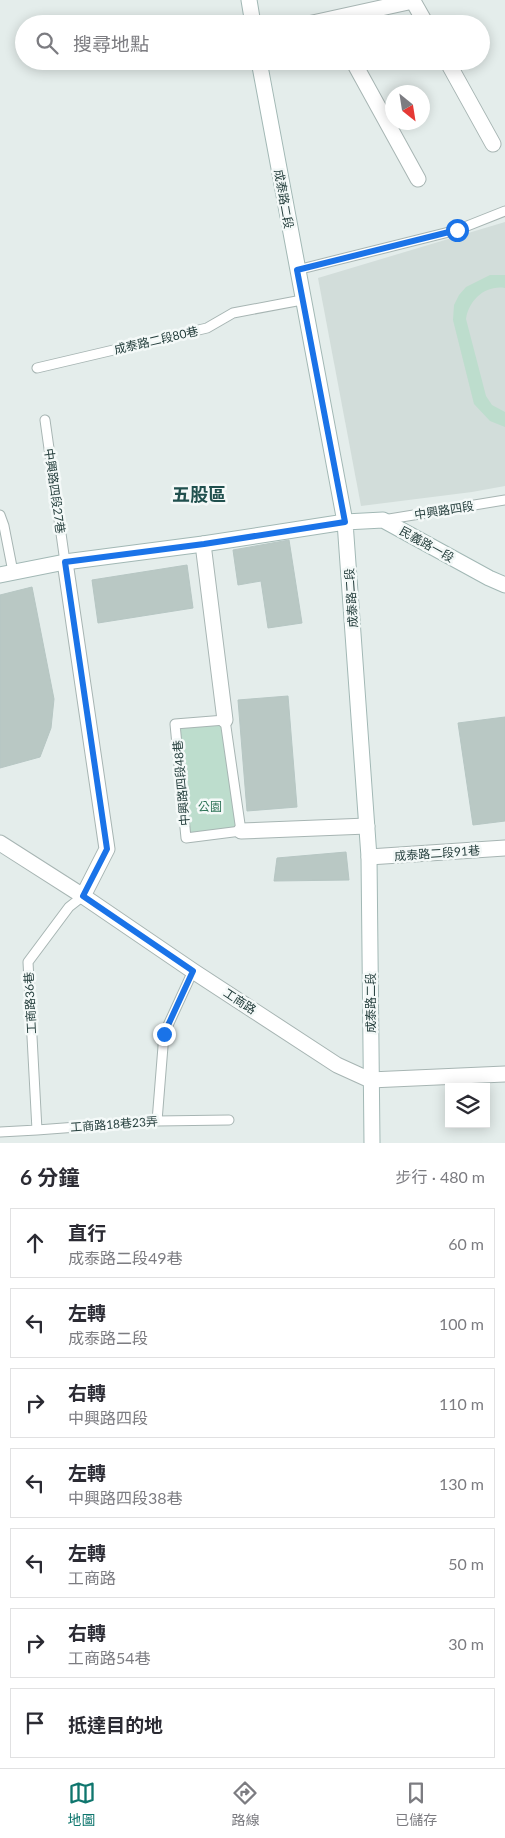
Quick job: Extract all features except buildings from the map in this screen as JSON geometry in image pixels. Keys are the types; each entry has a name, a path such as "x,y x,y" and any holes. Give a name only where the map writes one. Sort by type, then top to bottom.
{"street":[{"path":"249,0 252,15"},
{"path":"359,15 413,2 421,15"},
{"name":"成泰路二段","path":"261,70 302,300 345,522 369,857 372,1143"},
{"path":"358,70 418,179"},
{"path":"452,70 493,144"},
{"path":"7,573 65,562 204,544 345,522 382,520"},
{"name":"民義路一段","path":"382,520 505,585"},
{"path":"204,544 225,720"},
{"path":"65,562 107,849 83,896"},
{"name":"中興路四段48巷","path":"241,832 367,826"},
{"name":"工商路","path":"0,843 337,1064 370,1080 505,1074"},
{"name":"成泰路二段91巷","path":"369,857 505,848"}],"lane":[{"path":"297,270 457,230 505,211"},
{"name":"成泰路二段80巷","path":"37,368 207,328 233,313 302,300"},
{"name":"中興路四段27巷","path":"45,420 65,562"},
{"name":"中興路四段","path":"382,520 505,500"},
{"path":"0,515 4,526 7,573"},
{"path":"225,720 241,832"},
{"name":"中興路四段48巷","path":"225,720 175,724 186,838 241,832"},
{"name":"工商路36巷","path":"37,1130 28,962 69,907 83,896"},
{"path":"157,1121 164,1034 193,971"},
{"name":"工商路18巷23弄","path":"0,1132 157,1121 229,1120"}],"shaded area":[{"path":"505,222 505,486 361,506 318,278"}],"green space":[{"path":"490,275 505,275 505,288 491,289 479,295 474,300 466,319 486,396 492,405 505,412 505,427 490,421 474,404 453,320 454,305 459,295 466,287"},
{"name":"公園","path":"225,720 241,831 186,838 175,724"}],"district":[{"name":"五股區","path":"199,494"}],"route":[{"path":"164,1034 193,971 83,896 107,849 65,562 204,544 345,522 297,270 457,230"}]}
